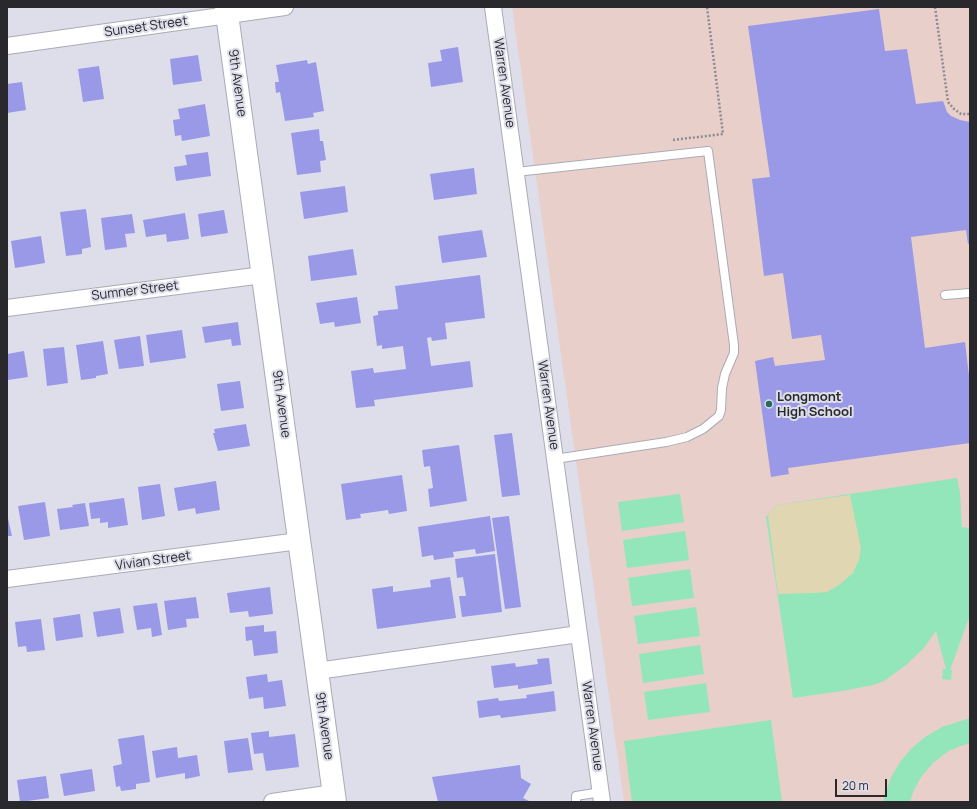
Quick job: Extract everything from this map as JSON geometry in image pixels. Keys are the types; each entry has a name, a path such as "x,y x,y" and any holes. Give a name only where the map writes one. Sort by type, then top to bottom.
{"main road":[{"name":"9th Avenue","path":"227,11 334,798"}],"street":[{"name":"Sunset Street","path":"7,46 227,11 285,7"},
{"name":"Warren Avenue","path":"494,7 601,797"},
{"name":"Sumner Street","path":"7,308 263,275"},
{"name":"Vivian Street","path":"7,579 299,541"},
{"path":"317,671 579,634"},
{"path":"272,802 334,798"}],"lane":[{"path":"516,172 708,151 734,353 724,374 721,410 719,416 703,430 687,437 666,442 555,459"},
{"path":"944,295 970,293"},
{"path":"576,802 576,796 601,797"}],"path":[{"path":"673,140 723,134 708,7"},
{"path":"935,7 948,102 961,114 970,114"}],"shaded area":[{"name":"Longmont High School","path":"512,7 970,7 970,802 624,802"}],"green space":[{"path":"957,478 960,493 962,527 970,528 970,615 950,670 952,670 951,680 942,679 943,669 946,669 936,631 923,649 906,665 884,681 873,685 842,691 793,698 766,517 776,505"},
{"path":"680,494 684,522 622,531 618,502"},
{"path":"685,531 689,560 627,568 623,540"},
{"path":"690,569 694,598 632,606 628,578"},
{"path":"696,607 700,636 638,644 634,616"},
{"path":"700,645 704,674 643,683 639,654"},
{"path":"706,683 710,712 648,720 644,692"},
{"path":"970,718 970,743 947,752 933,763 921,777 913,792 910,802 883,802 891,777 900,762 912,748 925,737 942,727"},
{"path":"771,720 782,802 632,802 624,741"}],"sand":[{"path":"850,495 861,548 859,560 853,573 839,585 827,592 778,594 768,515 776,505"}],"building":[{"path":"879,9 885,51 907,49 916,104 943,101 947,112 951,116 970,122 970,243 968,244 966,230 911,237 925,348 965,342 970,384 970,443 788,468 789,474 771,477 755,361 773,357 775,366 825,360 821,335 792,339 783,273 764,276 752,179 770,177 748,26"},
{"path":"458,47 463,82 431,87 428,63 442,61 440,50"},
{"path":"198,55 202,81 173,85 170,59"},
{"path":"307,60 308,64 316,62 324,111 313,113 314,117 285,121 280,92 276,93 275,82 279,82 276,65"},
{"path":"99,66 104,99 83,102 78,69"},
{"path":"22,82 26,110 7,113 7,84"},
{"path":"205,104 210,136 182,141 181,135 175,136 173,120 180,119 178,109"},
{"path":"319,129 320,141 323,141 326,160 320,161 321,172 297,175 291,133"},
{"path":"208,152 211,176 176,181 174,167 187,165 185,155"},
{"path":"474,168 477,194 434,200 430,174"},
{"path":"345,186 348,212 304,219 300,192"},
{"path":"86,209 91,247 82,249 82,254 66,256 60,212"},
{"path":"224,210 228,233 201,237 198,214"},
{"path":"185,213 189,239 167,242 166,234 146,237 143,220"},
{"path":"132,214 135,233 125,234 127,247 105,250 101,218"},
{"path":"482,230 487,257 442,263 438,236"},
{"path":"41,236 45,263 15,268 11,241"},
{"path":"353,249 357,275 311,281 308,256"},
{"path":"480,275 485,318 445,323 447,339 432,341 431,337 427,338 431,366 470,361 473,387 374,400 375,406 356,408 351,371 373,368 374,373 406,369 403,346 382,349 382,345 377,346 373,316 378,315 378,311 398,309 395,286"},
{"path":"357,297 361,323 335,327 334,322 320,324 316,303"},
{"path":"238,322 241,345 232,346 231,339 205,343 202,327"},
{"path":"182,330 186,358 150,363 146,335"},
{"path":"140,336 144,366 119,369 114,340"},
{"path":"103,341 108,374 96,376 96,378 81,380 76,345"},
{"path":"64,347 68,383 47,386 43,349"},
{"path":"24,351 28,377 8,380 7,354"},
{"path":"240,381 244,408 221,411 217,384"},
{"path":"246,424 250,446 218,451 213,433 215,433 214,429"},
{"path":"512,433 520,495 502,497 494,435"},
{"path":"459,445 467,501 430,507 428,489 433,488 430,466 424,467 422,450"},
{"path":"402,475 407,511 389,514 388,510 360,514 361,518 346,520 341,484"},
{"path":"216,481 220,510 196,514 195,508 178,511 174,488"},
{"path":"160,484 165,516 142,520 138,487"},
{"path":"124,498 128,525 108,528 108,522 100,523 100,518 91,519 89,503"},
{"path":"45,502 50,536 24,540 18,506"},
{"path":"85,503 89,526 60,530 57,509 73,507 72,505"},
{"path":"7,514 12,536 7,536"},
{"path":"490,516 495,551 476,554 475,549 453,552 454,557 434,560 433,555 422,557 418,527"},
{"path":"509,516 521,607 505,609 492,518"},
{"path":"495,554 502,612 462,617 459,596 466,596 463,577 457,578 455,559"},
{"path":"450,577 456,618 377,629 372,589 393,586 393,592 431,587 430,580"},
{"path":"270,587 273,614 249,617 248,611 230,613 227,593"},
{"path":"196,597 199,618 186,619 187,627 168,630 164,601"},
{"path":"157,603 162,635 152,637 151,628 137,630 133,606"},
{"path":"120,608 124,633 97,637 93,612"},
{"path":"80,614 83,637 56,641 53,618"},
{"path":"41,619 45,650 27,652 26,646 18,647 15,622"},
{"path":"264,625 264,632 276,631 278,653 254,656 252,640 246,641 245,627"},
{"path":"549,658 552,684 518,689 518,685 494,688 491,666 515,663 516,667 538,664 537,659"},
{"path":"267,674 268,682 282,680 286,706 264,709 263,697 249,699 246,677"},
{"path":"554,691 556,711 501,718 500,715 479,718 477,701 498,698 499,701 527,698 526,695"},
{"path":"269,731 269,737 295,734 299,767 266,771 263,753 254,754 251,733"},
{"path":"144,735 150,782 136,784 136,789 121,791 120,786 116,787 113,766 122,764 118,739"},
{"path":"248,738 253,770 228,773 224,741"},
{"path":"177,747 178,758 197,755 200,776 185,779 185,773 156,778 152,751"},
{"path":"520,765 521,778 531,784 523,798 531,802 438,802 432,777"},
{"path":"92,769 95,791 64,796 60,774"},
{"path":"46,776 49,798 20,802 17,780"}],"place":[{"name":"Longmont High School","path":"769,404"}]}
